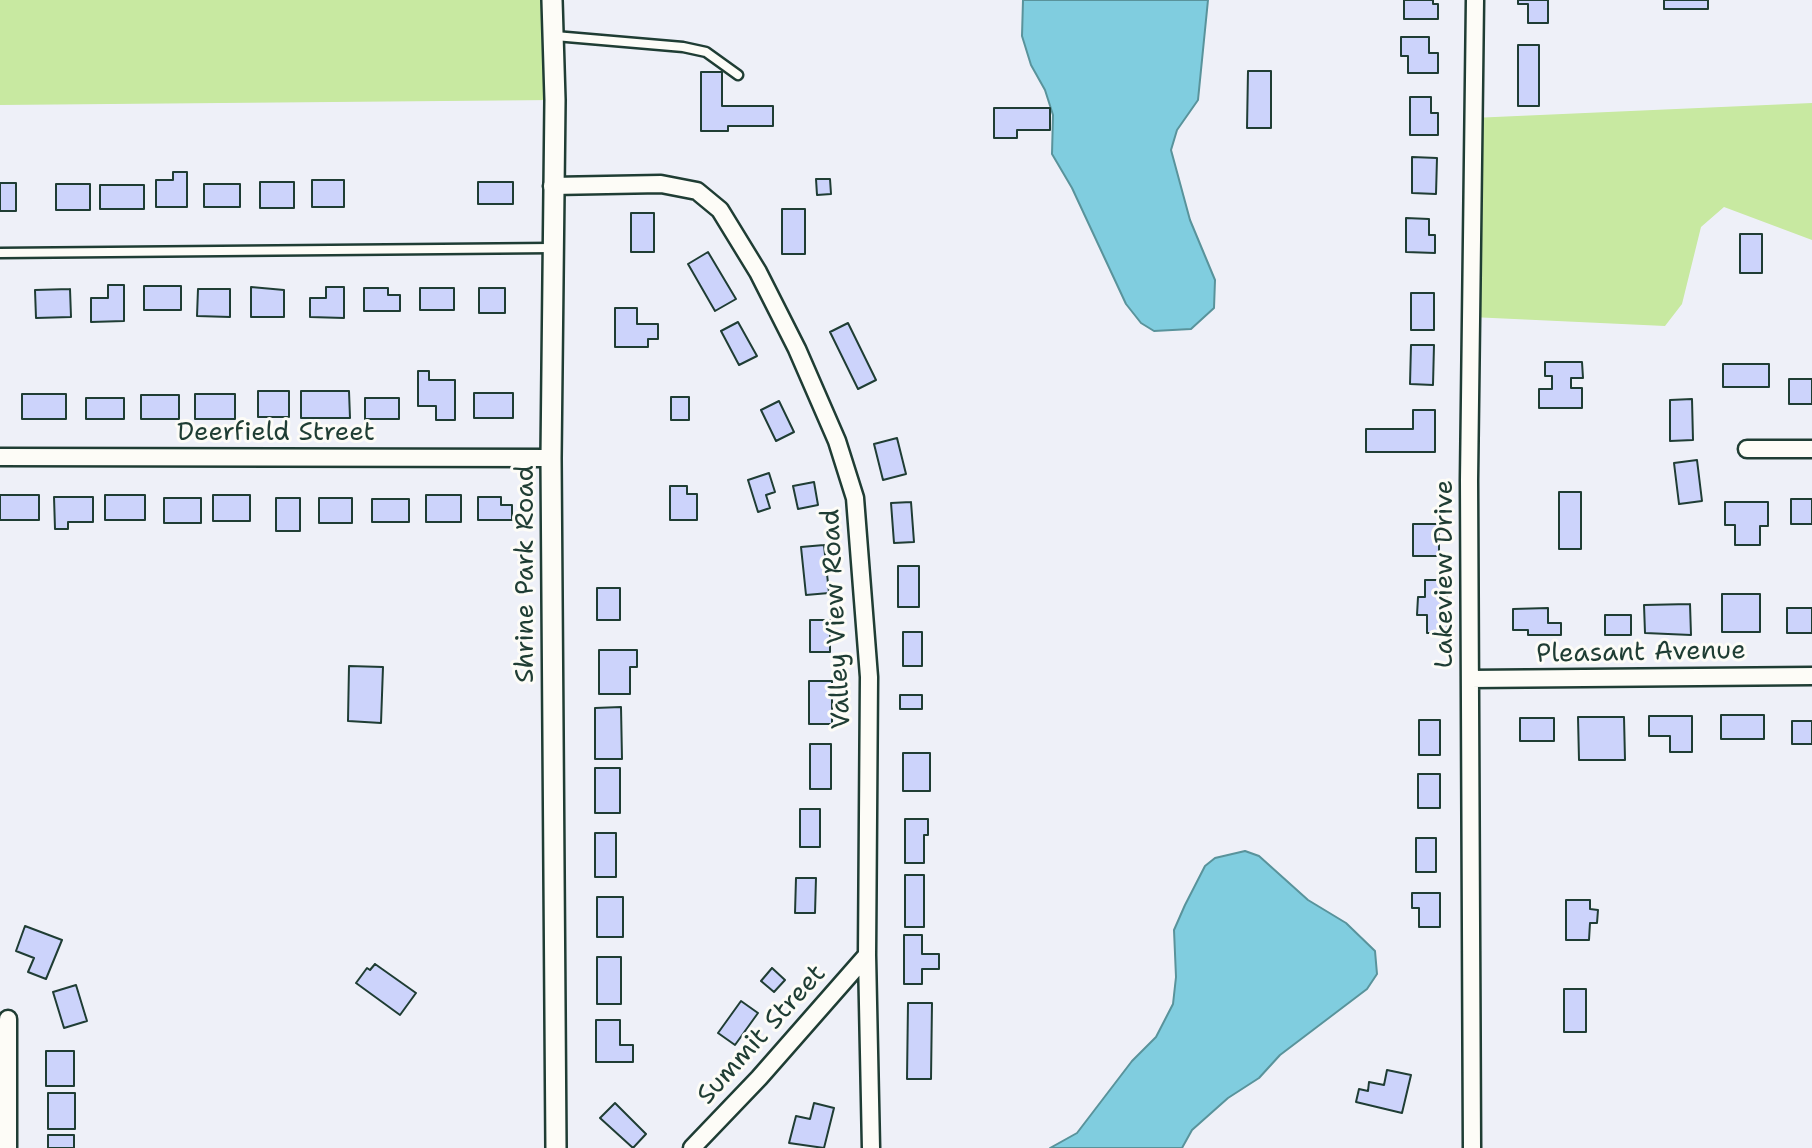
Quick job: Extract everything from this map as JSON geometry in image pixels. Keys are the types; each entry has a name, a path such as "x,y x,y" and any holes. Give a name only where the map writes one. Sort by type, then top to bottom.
{"street":[{"name":"Shrine Park Road","path":"552,0 555,100 551,458 556,1148"},
{"name":"Lakeview Drive","path":"1472,1148 1470,679 1475,0"},
{"name":"Valley View Road","path":"552,186 661,184 697,191 720,210 758,272 838,441 855,498 869,677 867,955 871,1148"},
{"path":"1747,449 1812,449"},
{"name":"Deerfield Street","path":"0,457 551,458"},
{"name":"Pleasant Avenue","path":"1470,679 1812,676"},
{"name":"Summit Street","path":"692,1148 760,1078 867,955"},
{"path":"8,1019 8,1148"}],"lane":[{"path":"552,36 683,47 706,52 738,75"},
{"path":"0,253 552,248"}],"green space":[{"path":"0,0 552,0 555,100 0,105"},
{"path":"1812,103 1812,240 1724,207 1701,227 1682,304 1665,326 1471,317 1472,118"}],"water":[{"path":"1023,0 1208,0 1198,100 1177,130 1171,150 1190,220 1215,280 1214,308 1191,329 1154,331 1141,323 1126,304 1072,188 1052,154 1053,115 1045,90 1031,65 1022,36"},
{"path":"1245,851 1259,856 1308,900 1346,923 1375,951 1377,974 1367,989 1280,1055 1259,1078 1228,1098 1192,1130 1182,1148 1050,1148 1077,1133 1132,1061 1156,1037 1173,1004 1176,977 1174,930 1185,905 1205,866 1215,858"}],"building":[{"path":"1404,0 1433,0 1433,4 1438,4 1438,19 1404,19"},
{"path":"1518,0 1548,0 1548,23 1528,23 1528,4 1518,4"},
{"path":"1664,0 1708,0 1708,9 1664,9"},
{"path":"1401,37 1429,37 1429,53 1438,53 1438,73 1408,73 1408,56 1401,56"},
{"path":"1518,45 1539,45 1539,106 1518,106"},
{"path":"1248,71 1271,71 1271,128 1247,128"},
{"path":"701,72 722,72 722,106 773,106 773,126 728,126 728,131 701,131"},
{"path":"1410,97 1431,97 1431,113 1438,113 1438,135 1410,135"},
{"path":"994,108 1050,108 1050,130 1017,130 1017,138 994,138"},
{"path":"1412,157 1437,158 1436,194 1412,193"},
{"path":"173,172 187,172 187,207 156,207 156,180 173,180"},
{"path":"816,179 830,179 831,194 817,195"},
{"path":"312,180 344,180 344,207 312,207"},
{"path":"260,182 294,182 294,208 260,208"},
{"path":"478,182 513,182 513,204 478,204"},
{"path":"0,183 16,183 16,211 0,211"},
{"path":"56,184 90,184 90,210 56,210"},
{"path":"204,184 240,184 240,207 204,207"},
{"path":"100,185 144,185 144,209 100,209"},
{"path":"782,209 805,209 805,254 782,254"},
{"path":"631,213 654,213 654,252 631,252"},
{"path":"1406,218 1429,219 1429,235 1435,235 1435,253 1406,252"},
{"path":"1740,234 1762,234 1762,273 1740,273"},
{"path":"708,252 736,299 715,311 688,264"},
{"path":"108,285 124,285 124,321 91,322 91,298 108,298"},
{"path":"144,286 181,286 181,310 144,310"},
{"path":"251,287 284,290 284,317 251,317"},
{"path":"326,287 344,287 344,318 310,317 310,298 326,298"},
{"path":"364,288 388,288 388,295 400,295 400,311 364,311"},
{"path":"420,288 454,288 454,310 420,310"},
{"path":"479,288 505,288 505,313 479,313"},
{"path":"70,289 71,317 36,318 35,290"},
{"path":"198,289 230,289 230,317 197,316"},
{"path":"1411,293 1434,293 1434,330 1411,330"},
{"path":"615,308 637,308 637,324 658,324 658,339 648,339 648,347 615,347"},
{"path":"738,322 757,356 739,365 721,331"},
{"path":"848,323 876,380 858,389 830,332"},
{"path":"1411,345 1434,345 1433,385 1410,384"},
{"path":"1545,362 1582,362 1583,378 1571,378 1571,388 1582,388 1582,408 1539,408 1539,389 1552,389 1552,376 1545,376"},
{"path":"1723,364 1769,364 1769,387 1723,387"},
{"path":"418,371 429,371 429,380 455,380 455,420 436,420 436,406 418,406"},
{"path":"1789,379 1812,379 1812,404 1789,404"},
{"path":"258,391 289,391 289,417 258,417"},
{"path":"301,391 349,391 350,418 301,418"},
{"path":"474,393 513,393 513,418 474,418"},
{"path":"22,394 66,394 66,419 22,419"},
{"path":"195,394 235,394 235,419 195,419"},
{"path":"141,395 179,395 179,419 141,419"},
{"path":"671,397 689,397 689,420 671,420"},
{"path":"86,398 124,398 124,419 86,419"},
{"path":"365,398 399,398 399,419 365,419"},
{"path":"1692,399 1693,440 1670,441 1670,400"},
{"path":"779,401 794,432 776,441 761,410"},
{"path":"1413,410 1435,410 1435,452 1366,452 1366,429 1413,429"},
{"path":"897,438 906,474 883,480 874,444"},
{"path":"1697,460 1702,501 1679,504 1674,463"},
{"path":"769,473 775,492 766,495 770,508 758,512 748,480"},
{"path":"814,482 818,505 798,509 793,486"},
{"path":"670,486 687,486 687,494 697,494 697,520 670,520"},
{"path":"1559,492 1581,492 1581,549 1559,549"},
{"path":"0,495 39,495 39,520 0,520"},
{"path":"105,495 145,495 145,520 105,520"},
{"path":"213,495 250,495 250,521 213,521"},
{"path":"426,495 461,495 461,522 426,522"},
{"path":"54,497 93,497 93,522 68,522 68,529 55,529"},
{"path":"478,497 501,497 501,505 512,505 512,520 478,520"},
{"path":"164,498 201,498 201,523 164,523"},
{"path":"276,498 300,498 300,531 276,531"},
{"path":"319,498 352,498 352,523 319,523"},
{"path":"372,499 409,499 409,522 372,522"},
{"path":"1791,499 1812,499 1812,524 1791,524"},
{"path":"911,502 914,542 894,543 891,503"},
{"path":"1725,502 1768,502 1768,526 1760,526 1760,545 1735,545 1735,525 1725,525"},
{"path":"1413,524 1439,524 1439,556 1413,556"},
{"path":"824,545 829,593 806,595 801,547"},
{"path":"898,566 919,566 919,607 898,607"},
{"path":"1425,580 1447,580 1447,633 1427,633 1427,615 1417,615 1418,597 1425,597"},
{"path":"597,588 620,588 620,620 597,620"},
{"path":"1722,594 1760,594 1760,632 1722,632"},
{"path":"1690,604 1691,635 1645,633 1644,605"},
{"path":"1548,608 1548,623 1561,623 1561,635 1528,635 1528,630 1513,630 1513,609"},
{"path":"1787,608 1812,608 1812,633 1787,633"},
{"path":"1605,615 1631,615 1631,635 1605,635"},
{"path":"810,620 830,620 830,652 810,652"},
{"path":"903,632 922,632 922,666 903,666"},
{"path":"599,650 637,650 637,667 630,667 630,694 599,694"},
{"path":"349,666 383,667 381,723 348,721"},
{"path":"809,681 832,681 832,724 809,724"},
{"path":"900,695 922,695 922,709 900,709"},
{"path":"621,707 622,759 595,759 595,708"},
{"path":"1721,715 1764,715 1764,739 1721,739"},
{"path":"1649,716 1692,716 1692,752 1670,752 1670,736 1649,736"},
{"path":"1578,717 1624,717 1625,760 1579,760"},
{"path":"1520,718 1554,718 1554,741 1520,741"},
{"path":"1419,720 1440,720 1440,755 1419,755"},
{"path":"1792,721 1812,721 1812,744 1792,744"},
{"path":"810,744 831,744 831,789 810,789"},
{"path":"903,753 930,753 930,791 903,791"},
{"path":"595,768 620,768 620,813 595,813"},
{"path":"1418,774 1440,774 1440,808 1418,808"},
{"path":"800,809 820,809 820,847 800,847"},
{"path":"905,819 928,819 928,835 924,835 924,863 905,863"},
{"path":"595,833 616,833 616,877 595,877"},
{"path":"1416,838 1436,838 1436,872 1416,872"},
{"path":"905,875 924,875 924,927 905,927"},
{"path":"796,878 816,878 815,913 795,913"},
{"path":"1412,893 1440,893 1440,927 1419,927 1419,908 1412,908"},
{"path":"597,897 623,897 623,937 597,937"},
{"path":"1566,900 1590,900 1590,909 1598,910 1597,923 1590,923 1589,940 1566,940"},
{"path":"25,926 62,940 46,979 28,972 34,958 16,951"},
{"path":"904,935 922,935 922,954 939,954 939,969 922,969 922,984 904,984"},
{"path":"597,957 621,957 621,1004 597,1004"},
{"path":"375,964 416,993 400,1015 356,983 367,968 370,970"},
{"path":"772,968 785,980 774,992 761,981"},
{"path":"76,985 87,1021 64,1028 53,992"},
{"path":"1564,989 1586,989 1586,1032 1564,1032"},
{"path":"741,1001 758,1013 735,1045 718,1033"},
{"path":"908,1003 932,1003 931,1079 907,1079"},
{"path":"596,1020 620,1020 620,1045 633,1045 633,1062 596,1062"},
{"path":"46,1051 74,1051 74,1086 46,1086"},
{"path":"1387,1070 1411,1075 1402,1113 1356,1102 1359,1089 1368,1091 1369,1082 1384,1085"},
{"path":"48,1093 75,1093 75,1129 48,1129"},
{"path":"615,1103 646,1134 633,1148 600,1118"},
{"path":"814,1103 834,1108 824,1148 789,1143 796,1116 810,1119"},
{"path":"48,1135 74,1135 74,1148 48,1148"}]}
